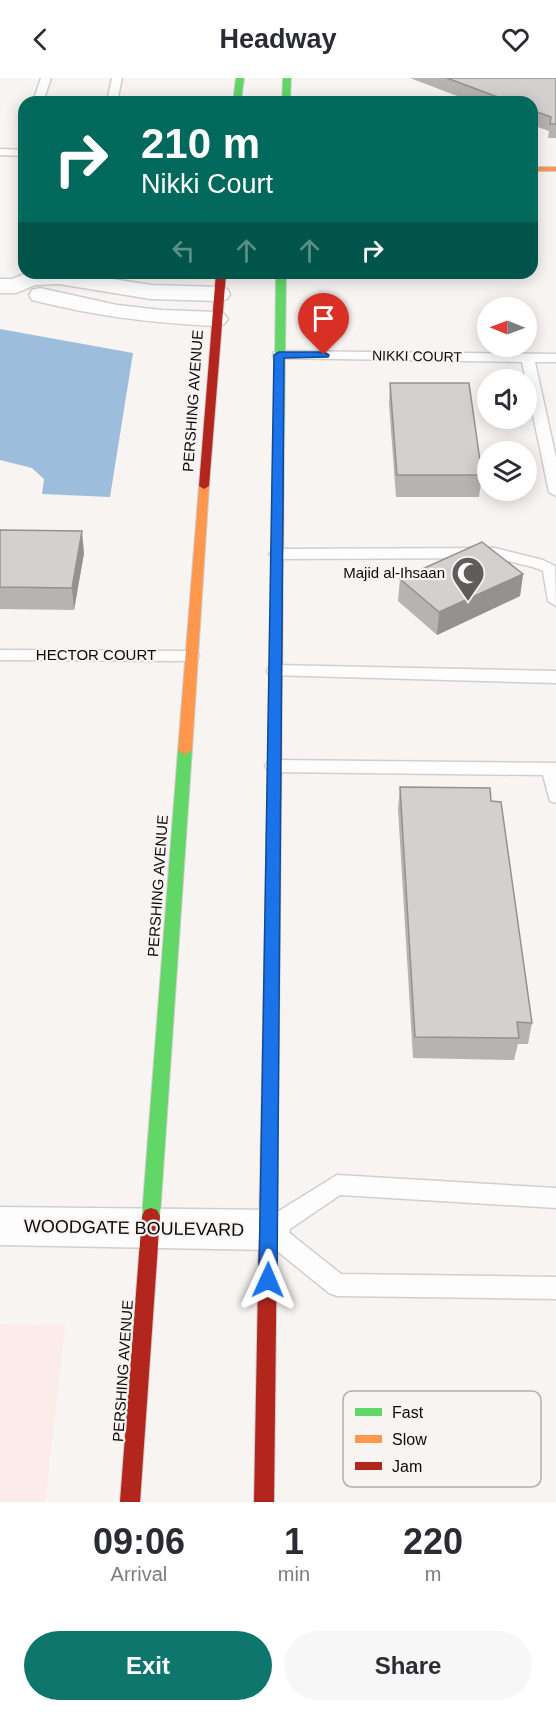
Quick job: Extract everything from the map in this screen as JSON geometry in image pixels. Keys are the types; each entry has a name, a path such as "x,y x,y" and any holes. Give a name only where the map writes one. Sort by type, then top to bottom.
{"street":[{"path":"238,96 240,78"},
{"path":"286,96 287,78"},
{"path":"538,169 556,169"},
{"path":"8,286 30,279"},
{"path":"64,279 151,292 220,283"},
{"path":"264,1502 281,279"},
{"name":"PERSHING AVENUE","path":"130,1502 220,283"},
{"path":"8,286 96,308 161,317 216,319"},
{"path":"96,308 115,287"},
{"name":"WOODGATE BOULEVARD","path":"0,1226 269,1230"}],"lane":[{"path":"40,96 46,78"},
{"path":"113,96 117,78"},
{"path":"0,152 18,150"},
{"name":"NIKKI COURT","path":"279,355 556,358"},
{"path":"528,358 556,492"},
{"path":"277,554 495,553 538,563 550,569 556,601"},
{"name":"HECTOR COURT","path":"0,655 191,656"},
{"path":"275,670 556,677"},
{"path":"274,766 554,769 556,796"},
{"path":"556,1198 337,1185 269,1230 337,1286 556,1288"}],"shaded area":[{"path":"0,1324 65,1325 45,1502 0,1502"}],"water":[{"path":"0,329 133,353 110,497 42,494 44,479 32,468 0,460"}],"building":[{"path":"447,78 556,78 556,124 550,124 551,117 538,112 538,96 495,96"},
{"path":"390,383 469,383 477,441 477,475 397,475"},
{"path":"0,530 82,531 72,588 0,587"},
{"path":"482,542 523,574 439,612 400,579"},
{"path":"400,787 490,788 491,801 501,802 532,1023 517,1022 519,1038 415,1037"}],"traffic: fast":[{"path":"238,96 240,78"},
{"path":"286,96 287,78"},
{"path":"279,449 281,279"},
{"path":"151,1216 185,750"}],"traffic: slow":[{"path":"538,169 556,169"},
{"path":"185,750 204,486"},
{"path":"268,1232 274,813"}],"traffic: jam":[{"path":"204,486 221,279"},
{"path":"274,813 279,449"},
{"path":"130,1502 151,1216"},
{"path":"264,1502 268,1232"}],"place":[{"name":"Majid al-Ihsaan","path":"468,602"}],"route":[{"path":"268,1280 279,355 324,355"}]}
